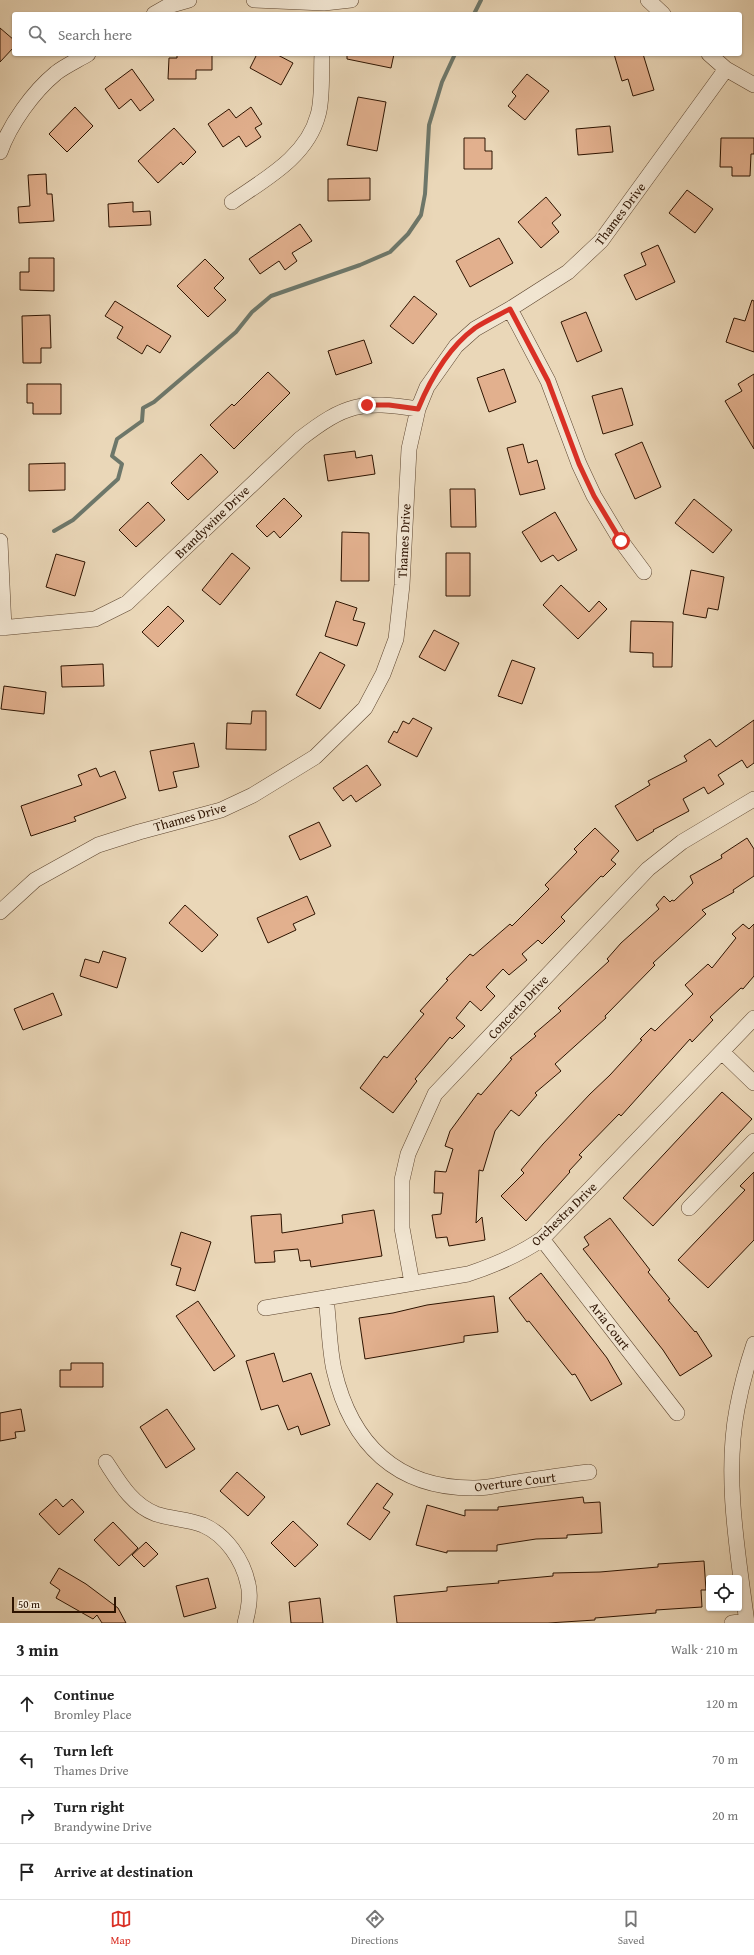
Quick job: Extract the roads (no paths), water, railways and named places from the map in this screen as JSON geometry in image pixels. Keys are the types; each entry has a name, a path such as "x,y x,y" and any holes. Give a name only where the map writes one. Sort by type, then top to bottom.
{"street":[{"path":"158,12 168,6 189,0"},
{"path":"254,0 324,9 351,0"},
{"path":"648,0 661,12"},
{"path":"0,152 4,140 26,105 56,73 85,56"},
{"path":"232,202 274,173 304,147 318,115 322,56"},
{"path":"711,56 726,69 754,85"},
{"name":"Thames Drive","path":"0,912 36,880 98,845 139,832 221,810 253,795 315,757 365,708 383,674 396,639 402,585 409,449 418,409 427,387 456,346 475,328 510,309 568,272 601,241 726,69"},
{"path":"510,309 548,381 579,464 594,496 621,541 644,572"},
{"name":"Brandywine Drive","path":"2,628 95,619 127,603 300,438 323,421 352,407 367,405 389,405 418,409"},
{"path":"0,541 2,628"},
{"name":"Concerto Drive","path":"412,1283 402,1228 402,1180 408,1154 435,1094 648,869 682,842 754,799"},
{"name":"Orchestra Drive","path":"265,1308 468,1274 490,1267 523,1253 542,1239 754,1018"},
{"path":"722,1052 754,1083"},
{"path":"689,1208 754,1141"},
{"name":"Aria Court","path":"542,1239 677,1412"},
{"name":"Overture Court","path":"326,1298 334,1369 344,1402 357,1431 381,1458 410,1476 444,1486 476,1488 589,1472"},
{"path":"742,1622 732,1489 733,1448 736,1410 754,1344"},
{"path":"106,1462 122,1488 137,1502 156,1514 183,1518 205,1526 223,1538 239,1558 249,1584 245,1623"}],"waterway":[{"path":"475,12 481,0"},
{"path":"54,531 73,520 118,479 122,464 112,456 117,439 142,421 143,408 154,402 236,332 252,312 271,296 360,265 390,252 408,234 421,215 425,194 429,125 442,82 454,56"}]}
